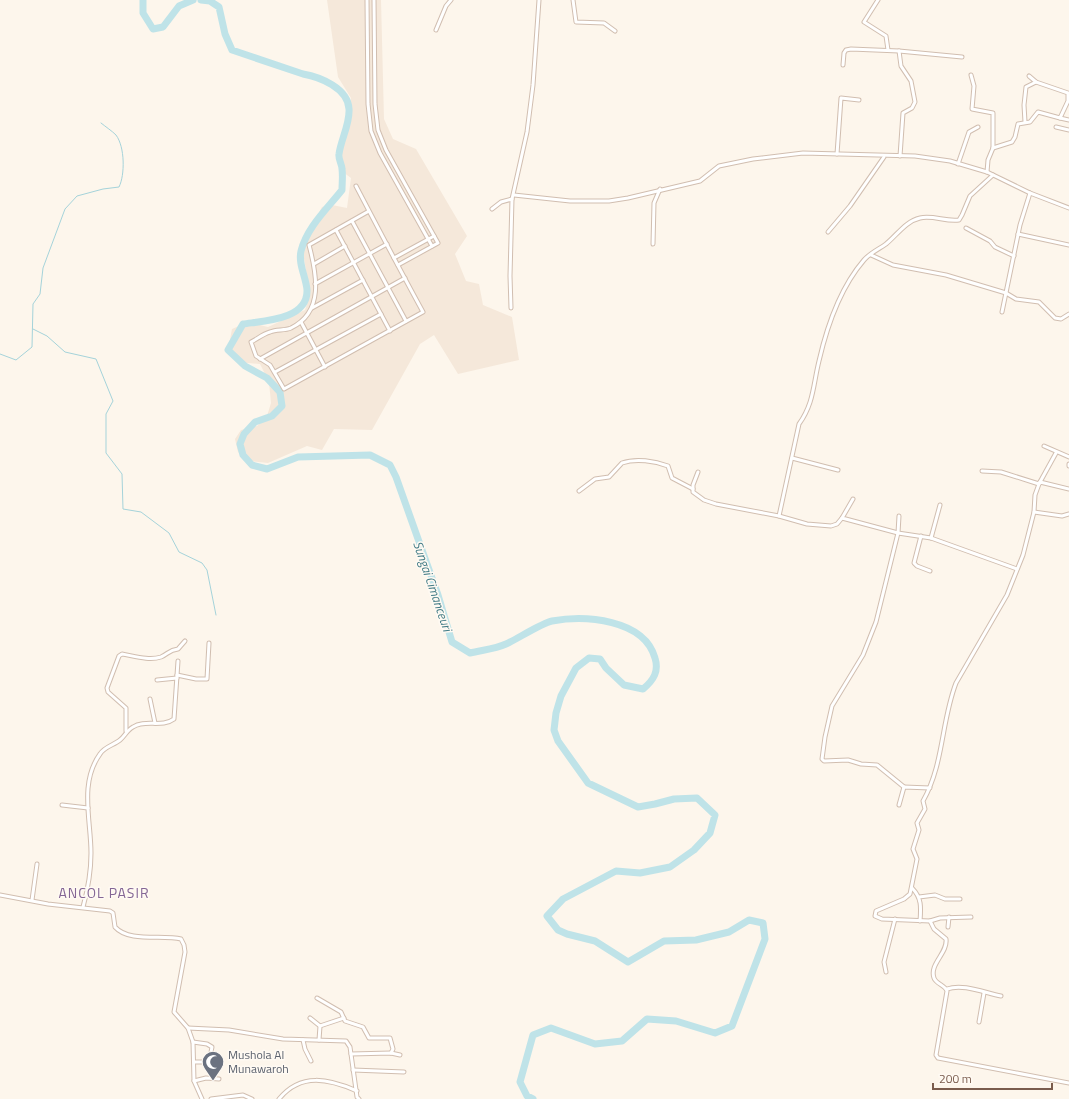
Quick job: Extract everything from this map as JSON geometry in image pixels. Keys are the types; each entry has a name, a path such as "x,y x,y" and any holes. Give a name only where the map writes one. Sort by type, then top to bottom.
{"street":[{"path":"368,0 368,104 371,131 380,153 432,246"},
{"path":"374,0 375,104 378,130 386,150 438,243 398,265"},
{"path":"436,30 446,6 451,0"},
{"path":"511,308 510,276 512,199 527,132 534,78 539,0"},
{"path":"573,0 576,22 604,22 615,31"},
{"path":"878,0 864,22 886,36 888,50"},
{"path":"843,66 844,53 846,50 888,50 962,57"},
{"path":"899,51 901,66 911,81 915,102 912,108 903,113 900,156"},
{"path":"971,75 974,86 971,109 974,111 993,113 993,148 988,160 987,172"},
{"path":"1029,76 1036,82 1063,90 1069,94 1068,103 1060,118"},
{"path":"1025,122 1024,105 1026,87 1036,82"},
{"path":"837,154 841,98 859,100"},
{"path":"993,148 1012,142 1015,137 1016,126 1032,121 1035,114 1040,112 1069,120"},
{"path":"958,164 969,132 978,127"},
{"path":"1056,127 1069,130"},
{"path":"514,195 570,202 628,198 660,189 700,181 719,166 781,155 803,153 884,157 900,156 939,159 987,172 1030,193 1069,208"},
{"path":"828,232 850,206 884,157"},
{"path":"778,516 799,424 808,411 819,361 837,303 855,272 865,259 918,218 930,216 958,220 962,215 970,196 993,175"},
{"path":"356,186 422,312 284,389 270,365 256,356 251,342 271,331 282,331 301,322 307,317 312,308 316,284 314,264 309,245 369,211"},
{"path":"653,244 654,203 660,189"},
{"path":"1002,312 1018,234 1030,193"},
{"path":"492,209 498,203 512,199"},
{"path":"352,221 406,321"},
{"path":"966,228 990,241 995,247 1014,256"},
{"path":"336,230 390,331"},
{"path":"1018,234 1069,245"},
{"path":"394,258 434,236"},
{"path":"316,284 387,244"},
{"path":"314,264 345,246"},
{"path":"870,255 897,266 940,273 1006,293 1016,299 1040,303 1055,318 1061,319 1069,314"},
{"path":"260,359 405,278"},
{"path":"312,308 363,280"},
{"path":"275,372 381,314"},
{"path":"301,322 325,367"},
{"path":"1044,446 1056,453 1069,457"},
{"path":"971,917 949,917 930,921 878,919 875,917 875,912 904,899 910,894 917,859 914,849 919,830 917,823 925,809 924,801 940,761 942,740 956,683 1007,596 1023,555 1034,512 1035,495 1056,453"},
{"path":"792,458 838,470"},
{"path":"579,491 595,479 609,477 614,474 618,466 622,463 636,461 668,466 672,478 693,489"},
{"path":"698,472 693,489 695,495 716,504 778,516 807,524 827,526 837,524 853,498"},
{"path":"982,472 1001,472 1040,483 1069,489"},
{"path":"931,538 940,505"},
{"path":"1034,512 1062,516 1069,514"},
{"path":"899,516 898,533 876,622 863,655 832,706 822,759 824,761 848,760 877,765 904,786 930,788"},
{"path":"842,518 898,533 931,538 1017,569"},
{"path":"921,536 914,563 916,566 930,571"},
{"path":"126,731 126,708 107,690 107,686 119,656 122,654 148,658 160,657 170,650 178,649 184,641"},
{"path":"157,680 177,676 207,679 209,643"},
{"path":"83,907 89,887 91,859 88,808 89,779 93,766 100,752 120,740 126,731 140,724 169,722 175,718 178,661"},
{"path":"150,699 155,723"},
{"path":"899,805 904,786"},
{"path":"62,805 88,808"},
{"path":"32,900 37,864"},
{"path":"912,888 919,897 921,909 920,921"},
{"path":"0,895 48,904 83,907 112,912 116,929 129,934 149,938 179,938 182,941 185,955 174,1002 174,1012 188,1028 193,1042 194,1081 202,1099"},
{"path":"919,897 935,895 945,899 960,899"},
{"path":"948,926 949,917"},
{"path":"886,972 884,962 895,919"},
{"path":"930,921 934,929 946,939 946,946 935,966 934,976 936,981 947,989 971,989 1001,996"},
{"path":"947,989 936,1055 938,1058 1069,1083"},
{"path":"979,1022 984,993"},
{"path":"317,998 341,1012 348,1022 363,1027 369,1038 390,1038 393,1049 391,1053"},
{"path":"310,1018 320,1026"},
{"path":"320,1026 344,1018"},
{"path":"319,1040 320,1026"},
{"path":"188,1028 229,1030 279,1038 303,1040 346,1041 349,1044 359,1099"},
{"path":"303,1040 311,1061"},
{"path":"193,1042 206,1044 212,1047 209,1062 194,1062"},
{"path":"351,1054 391,1053 400,1055"},
{"path":"353,1070 404,1072"},
{"path":"194,1081 206,1078 219,1079"},
{"path":"279,1099 294,1085 316,1080 334,1082 357,1091"},
{"path":"211,1099 252,1099"}],"shaded area":[{"path":"327,0 381,0 384,119 393,139 416,149 467,236 455,254 466,281 479,284 483,305 512,317 519,360 458,374 434,335 420,344 372,430 334,429 322,450 307,446 268,463 249,461 238,452 235,439 241,430 257,426 267,416 271,403 269,382 260,364 237,362 228,350 232,329 248,322 268,327 305,310 310,295 302,246 322,207 332,205 347,208 351,178 339,169 351,98 338,77"}],"waterway":[{"name":"Sungai Cimanceuri","path":"143,0 143,13 153,29 163,27 179,6 193,0"},
{"name":"Sungai Cimanceuri","path":"201,0 210,1 219,7 225,34 232,50 325,81 338,89 344,95 349,109 348,120 339,154 342,167 342,190 313,226 301,251 301,266 307,290 305,300 300,308 283,317 243,324 228,350 245,366 267,378 280,392 282,406 272,416 255,422 244,434 240,444 243,455 252,465 267,469 298,457 370,455 390,465 396,477 438,595 452,642 470,653 502,646 548,622 565,619 596,620 612,623 639,635 649,645 655,658 656,671 653,679 643,689 624,685 606,668 600,659 589,658 576,668 561,696 556,713 554,730 558,741 588,783 638,807 674,799 697,798 715,815 710,833 694,850 670,867 640,873 616,871 563,899 547,916 558,930 567,934 595,941 628,962 664,941 696,940 729,932 749,920 763,923 765,939 732,1026 715,1033 676,1021 647,1019 622,1041 595,1044 551,1028 533,1035 520,1082 527,1096 533,1099"},
{"path":"0,354 16,360 32,347 33,304 40,294 43,268 65,209 77,196 103,189 119,187 123,168 121,146 116,135 101,123"},
{"path":"33,329 47,336 65,352 96,359 113,401 106,414 106,453 122,474 123,509 141,512 169,533 179,552 202,563 207,570 216,615"}],"place":[{"name":"Mushola Al Munawaroh","path":"213,1082"}],"district":[{"name":"ANCOL PASIR","path":"104,893"}]}
